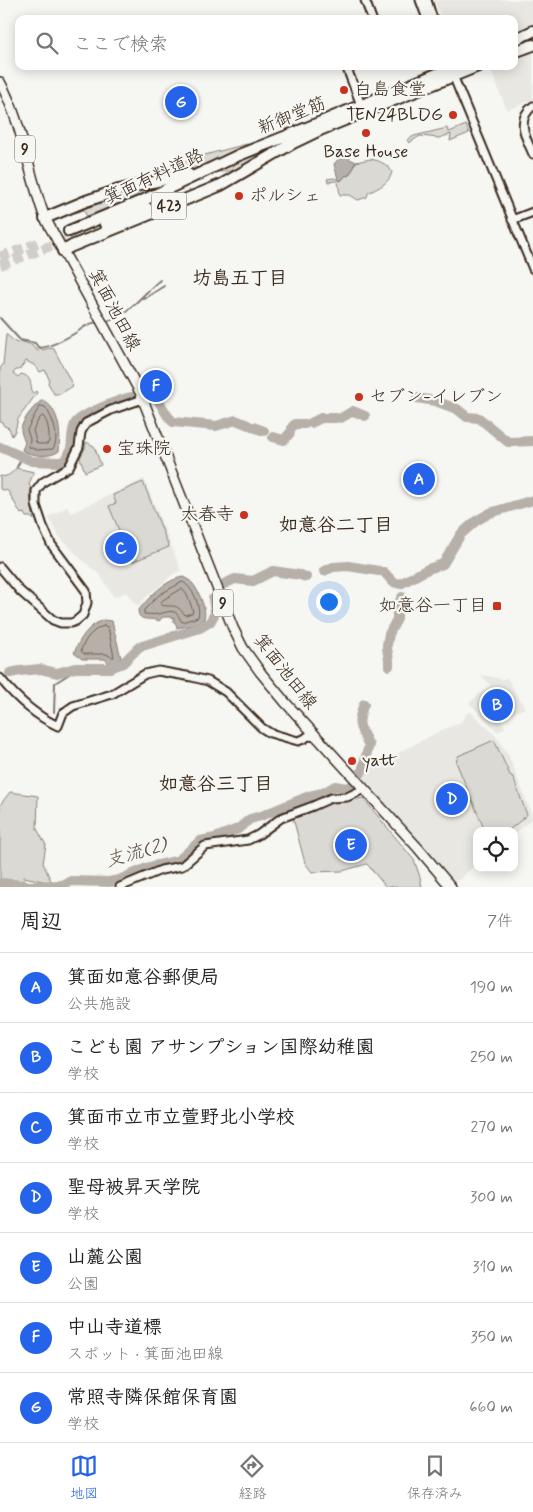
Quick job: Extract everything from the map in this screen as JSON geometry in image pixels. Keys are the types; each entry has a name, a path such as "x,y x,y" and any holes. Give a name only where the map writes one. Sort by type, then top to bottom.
{"highway":[{"path":"518,44 533,31"},
{"path":"518,45 533,36"},
{"path":"518,47 533,46"},
{"name":"新御堂筋","path":"224,162 449,70"},
{"name":"新御堂筋","path":"272,155 322,129 450,70"},
{"name":"箕面有料道路","path":"224,162 70,234 221,178 272,155"},
{"name":"423","path":"63,250 207,191 272,155"},
{"name":"423","path":"45,218 119,190 172,179 213,164 224,162"}],"main road":[{"name":"箕面池田線","path":"0,82 18,127 45,218 142,399 233,628 243,648 316,737 451,887"}],"street":[{"path":"365,0 371,15"},
{"path":"420,0 426,15"},
{"path":"427,0 432,15"},
{"path":"348,70 361,105"},
{"path":"452,70 533,269"},
{"path":"533,106 525,116 522,128 533,154"},
{"path":"512,220 533,212"},
{"path":"0,567 20,592 49,618 59,623 71,623 83,615 87,605 86,591 54,549 47,536 36,505 36,495 40,485 46,479 69,467 79,447 81,432 86,423 111,410 142,399"},
{"path":"0,678 12,693 32,711 58,726 64,713 73,706 112,694 145,674 158,671 208,681 226,692 262,728 270,733 298,741 308,736 316,737"},
{"path":"120,887 161,870 182,866 205,846 248,840 281,818 331,798 347,797 364,789"}],"shaded area":[{"path":"434,0 533,0 533,100 507,110 491,70 518,70 518,15 440,15"},
{"path":"466,125 469,133 450,141 451,134 439,138 420,136 409,143 407,140 414,136 447,128 449,132"},
{"path":"288,141 246,165 237,169 220,172 220,170 255,153"},
{"path":"247,144 250,145 188,171 122,187 193,158"},
{"path":"370,159 382,163 392,172 386,183 368,193 367,197 358,200 350,195 340,195 338,182 328,182 327,179 334,178 341,181 346,175 348,176 356,162"},
{"path":"175,181 104,212 89,216 86,215 84,210 75,213 74,210 100,198"},
{"path":"6,334 16,343 19,341 30,344 38,351 54,349 73,386 60,394 54,394 48,383 49,379 45,370 40,372 34,365 26,361 19,370 13,373 18,377 21,374 25,375 30,381 32,394 36,391 37,393 18,419 12,436 9,428 0,422 0,368 3,365"},
{"path":"86,442 94,446 101,465 85,472 80,458"},
{"path":"16,468 34,472 29,484 34,520 31,517 26,517 24,513 21,514 8,491 0,489 0,476 7,476"},
{"path":"144,479 181,570 170,576 138,606 126,592 114,597 100,575 82,560 59,536 48,517 67,507 71,513"},
{"path":"143,482 169,547 132,562 109,506 116,503 113,495"},
{"path":"481,675 502,679 507,678 525,708 510,715 506,708 497,714 505,728 498,732 469,703 490,685"},
{"path":"471,712 496,736 508,754 533,818 518,831 518,827 473,827 473,867 460,879 454,881 362,779 365,774 364,772 374,762 387,759 440,731 460,723 467,713"},
{"path":"494,740 510,775 513,777 527,815 513,827 483,827 456,762 458,756"},
{"path":"10,792 38,796 37,829 46,845 43,863 52,883 24,877 23,887 0,887 0,805"},
{"path":"363,798 414,860 422,887 386,887 367,864 342,871 312,872 305,863 293,818 333,802"}],"water":[{"path":"342,155 356,162 348,176 346,175 341,181 338,179 334,164"},
{"path":"43,400 53,410 58,423 59,451 51,455 30,454 22,450 25,443 21,433 23,422 33,408"},
{"path":"183,577 192,583 200,596 205,612 203,620 194,625 177,628 172,617 163,617 159,621 143,618 139,615 138,611 152,595 164,585"},
{"path":"103,620 112,621 121,658 110,665 105,659 82,659 74,653 85,633"}],"waterway":[{"path":"105,321 120,316 160,280"},
{"path":"142,298 147,297 164,286"},
{"path":"0,318 20,340 35,343 41,348 59,342 92,323 98,322"},
{"path":"148,394 154,393 173,422 216,426 236,420 248,425"},
{"path":"0,447 32,461 65,461 70,451 73,429 78,420 101,408 132,397"},
{"path":"417,398 435,401 457,409 467,417 479,418 508,442 533,441"},
{"path":"341,418 353,411 365,416"},
{"path":"311,423 321,418 336,418"},
{"path":"292,427 295,424 305,424"},
{"path":"253,427 264,431"},
{"path":"273,437 284,440 290,433"},
{"path":"17,467 22,457"},
{"path":"384,572 393,582 400,584 428,569 443,564 461,534 476,521 490,513 533,500"},
{"path":"324,571 333,567 348,566 379,571"},
{"path":"224,584 235,579 253,581 273,571 306,577"},
{"name":"支流(2)","path":"387,645 389,634 397,619 397,607 402,597"},
{"path":"213,599 215,612"},
{"path":"10,673 40,669 57,673 75,668 110,668 123,663 139,647 200,628 210,622 214,615"},
{"name":"支流(2)","path":"387,648 389,666"},
{"path":"54,712 55,683 79,668"},
{"name":"支流(2)","path":"359,776 369,745 359,721 364,704"},
{"name":"支流(2)","path":"0,883 25,886 62,885 71,881 109,882 119,880 149,867 179,860 200,841 215,838 238,829 250,819 309,796 323,793 335,786 346,788 354,785"}],"tunnel":[{"path":"0,265 72,238"},
{"path":"0,257 41,242"}],"place":[{"name":"白島食堂","path":"344,90"},
{"name":"常照寺隣保館保育園","path":"181,102"},
{"name":"TEN24BLDG","path":"453,115"},
{"name":"Base House","path":"366,133"},
{"name":"ポルシェ","path":"239,196"},
{"name":"中山寺道標","path":"156,386"},
{"name":"セブン-イレブン","path":"359,397"},
{"name":"宝珠院","path":"107,449"},
{"name":"箕面如意谷郵便局","path":"419,479"},
{"name":"太春寺","path":"244,515"},
{"name":"箕面市立市立萱野北小学校","path":"121,548"},
{"name":"如意谷一丁目","path":"497,606"},
{"name":"こども園 アサンプション国際幼稚園","path":"497,705"},
{"name":"yatt","path":"352,761"},
{"name":"聖母被昇天学院","path":"452,799"},
{"name":"山麓公園","path":"351,845"}],"district":[{"name":"坊島五丁目","path":"240,278"},
{"name":"如意谷二丁目","path":"336,525"},
{"name":"如意谷三丁目","path":"216,784"}]}
